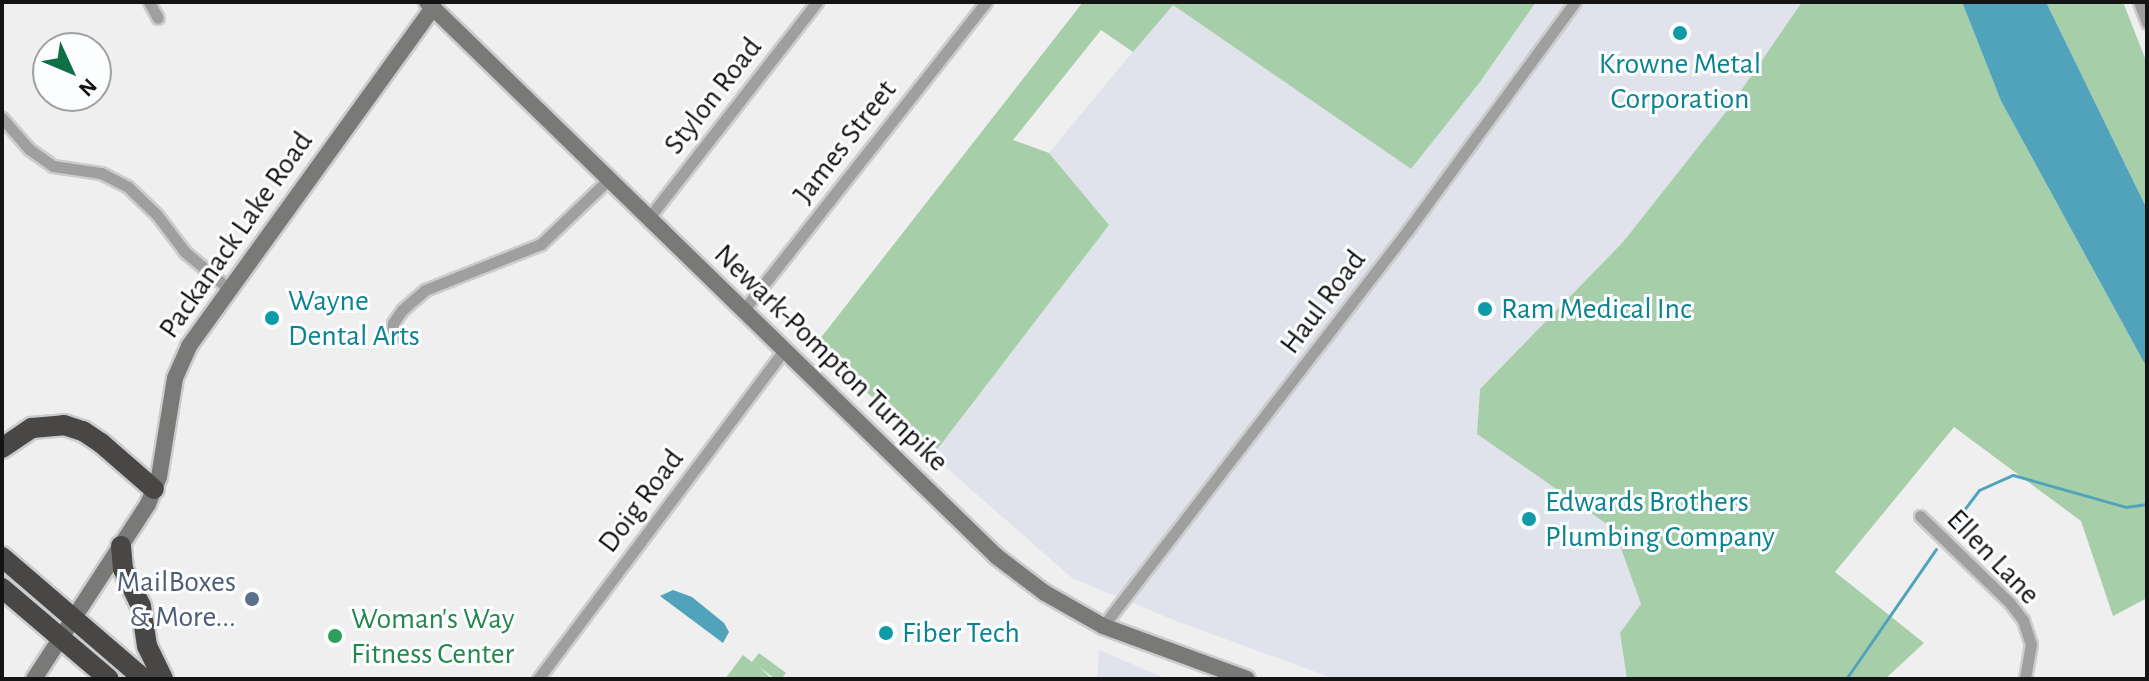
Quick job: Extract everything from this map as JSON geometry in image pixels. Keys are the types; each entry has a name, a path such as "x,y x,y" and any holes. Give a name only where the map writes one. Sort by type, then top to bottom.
{"highway":[{"path":"2,448 25,431 64,425 101,443 154,489"},
{"path":"121,546 123,569 141,606 147,646 163,679"},
{"path":"5,556 144,679"},
{"path":"2,588 109,679"}],"main road":[{"name":"Newark-Pompton Turnpike","path":"430,5 996,556 1045,593 1103,626 1247,679"},
{"name":"Packanack Lake Road","path":"34,679 121,546 154,489 175,378 189,346 430,5"}],"street":[{"path":"149,2 158,18"},
{"name":"Stylon Road","path":"648,219 817,2"},
{"name":"James Street","path":"742,312 986,2"},
{"name":"Haul Road","path":"1103,626 1399,242 1575,2"},
{"path":"2139,2 2147,23"},
{"path":"2,118 29,149 53,166 101,173 128,187 157,215 185,252 229,289"},
{"path":"391,338 393,323 402,310 425,290 541,244 608,180"},
{"name":"Doig Road","path":"538,679 783,351"},
{"name":"Ellen Lane","path":"1920,516 2010,603 2023,620 2031,644 2025,679"}],"shaded area":[{"path":"1536,2 1802,2 1729,108 1623,242 1480,389 1477,434 1614,529 1641,604 1620,633 1627,679 1335,679 1176,621 1072,578 933,456 1109,225 1049,153 1172,4 1411,169 1480,82"},
{"path":"1099,650 1167,679 1097,679"}],"green space":[{"path":"1083,2 1536,2 1480,82 1411,169 1173,5 1133,52 1101,30 1013,140 1049,153 1109,225 933,455 816,344"},
{"path":"1802,2 1962,2 2001,101 2147,368 2147,598 2113,616 2081,521 1954,427 1835,572 1924,643 1885,679 1627,679 1620,633 1641,604 1614,529 1477,434 1480,389 1623,242 1729,108"},
{"path":"2046,2 2123,2 2147,63 2147,209"},
{"path":"759,653 786,673 781,679 775,679 758,666 772,679 725,679 743,655 752,662"}],"water":[{"path":"1962,2 2046,2 2147,209 2147,368 2001,101"},
{"path":"673,590 692,597 724,623 729,632 723,643 660,596"}],"waterway":[{"path":"1951,527 1979,490 2013,475 2126,507 2147,504"},
{"path":"1846,679 1936,549"}],"place":[{"name":"Krowne Metal Corporation","path":"1680,33"},
{"name":"Ram Medical Inc","path":"1485,309"},
{"name":"Wayne Dental Arts","path":"272,318"},
{"name":"Edwards Brothers Plumbing Company","path":"1529,519"},
{"name":"MailBoxes & More...","path":"252,599"},
{"name":"Fiber Tech","path":"886,633"},
{"name":"Woman's Way Fitness Center","path":"335,636"}]}
